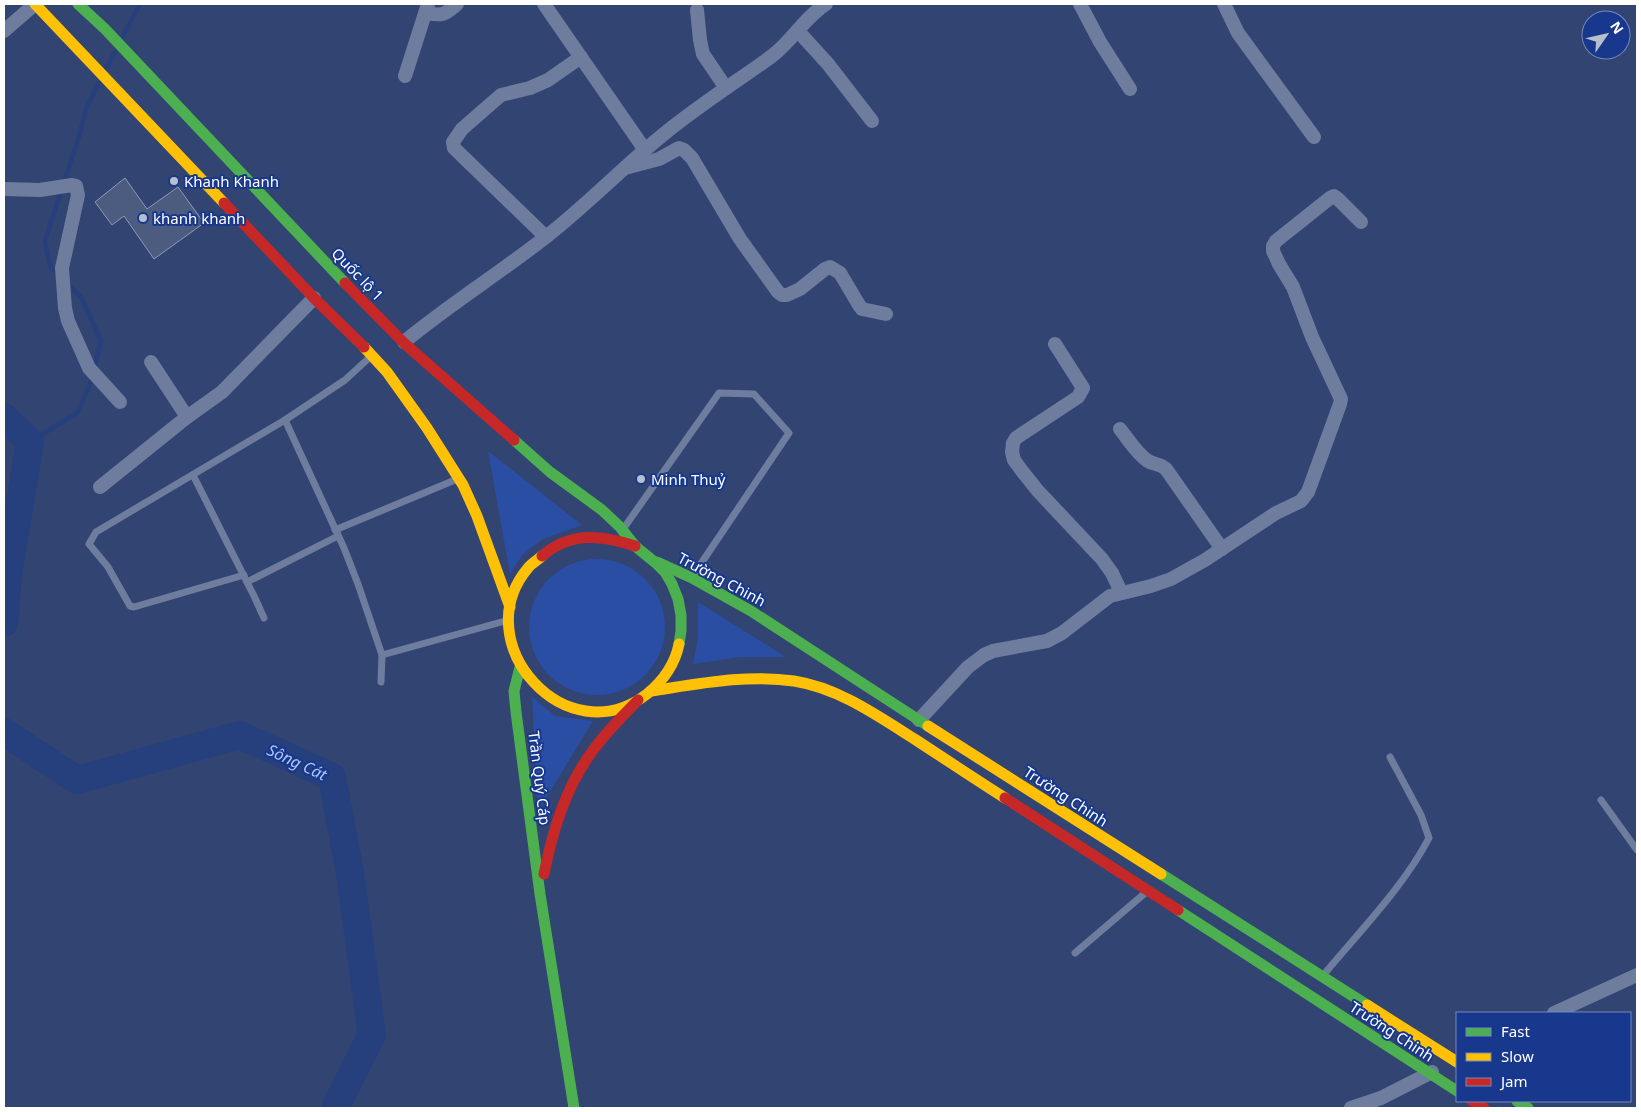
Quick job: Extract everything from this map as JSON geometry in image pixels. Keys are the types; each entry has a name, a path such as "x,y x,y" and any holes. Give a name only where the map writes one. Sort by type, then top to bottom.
{"main road":[{"path":"35,4 117,88 314,298 372,355 411,404 460,478 477,516 510,607"},
{"name":"Quốc lộ 1","path":"78,4 105,29 296,232 404,342 547,470 601,509 623,530 634,546"},
{"path":"596,537 616,539 634,546 655,561 665,573 674,587 679,602 682,618 682,635 672,666 651,691 623,707 589,711 572,708 556,702 542,693 530,681 520,667 511,644 508,620 516,588 526,570 540,556 557,545 576,539 596,537"},
{"name":"Trường Chinh","path":"655,561 692,578 751,611 1456,1062"},
{"name":"Trần Quý Cáp","path":"520,667 514,691 540,894 574,1108"},
{"name":"Trường Chinh","path":"651,691 734,680 774,679 816,686 849,701 889,723 1456,1090"},
{"name":"Trần Quý Cáp","path":"540,894 554,826 567,794 594,749 638,700"}],"street":[{"path":"4,31 35,4"},
{"path":"405,76 427,8 440,15 448,12 457,4"},
{"path":"544,4 645,150"},
{"path":"404,342 546,237 665,133 773,55 817,10 826,4"},
{"path":"1080,4 1100,42 1130,89"},
{"path":"1224,4 1238,33 1314,137"},
{"path":"697,10 703,54 726,88"},
{"path":"798,31 828,64 872,122"},
{"path":"546,237 454,148 453,142 462,129 501,95 530,88 548,80 581,57"},
{"path":"623,169 659,159 679,148 684,150 692,158 740,239 778,292 782,295 792,293 825,268 830,267 840,273 862,309 886,314"},
{"path":"4,189 40,190 76,186 78,195 62,268 65,308 68,320 89,368 120,402"},
{"path":"919,720 968,667 984,655 1047,641 1062,633 1110,596 1166,581 1205,560 1276,513 1303,498 1308,492 1341,399 1312,337 1293,287 1272,251 1273,246 1276,241 1334,196 1361,222"},
{"path":"100,486 187,417 222,392 314,298"},
{"path":"1055,344 1083,388 1078,397 1016,438 1013,443 1012,452 1014,460 1038,491 1112,573 1121,592"},
{"path":"151,362 187,417"},
{"path":"1120,429 1145,459 1151,463 1161,464 1166,468 1222,549"},
{"path":"1556,1012 1637,975"},
{"path":"1351,1108 1381,1098 1403,1088 1428,1073 1456,1063"}],"lane":[{"path":"244,575 134,607 130,606 108,567 89,544 96,532 285,420 358,370 372,355"},
{"path":"623,530 719,393 754,394 789,433 692,578"},
{"path":"285,420 337,533 358,584 382,655 381,682"},
{"path":"194,475 264,618"},
{"path":"248,582 337,533 460,478"},
{"path":"382,655 508,620"},
{"path":"1322,976 1420,856 1429,838 1421,815 1390,757"},
{"path":"1601,800 1637,850"},
{"path":"1074,953 1148,891"}],"shaded area":[{"path":"488,451 582,525 543,539 523,554 510,574"},
{"path":"597,559 623,565 645,579 659,601 665,627 659,653 645,675 623,689 597,695 571,689 549,675 535,653 529,627 535,601 549,579 571,565"},
{"path":"698,602 786,657 740,657 693,664 698,638"},
{"path":"532,697 555,716 593,721 538,811"}],"building":[{"path":"125,178 147,209 178,187 204,223 154,259 124,216 112,225 95,202"}],"waterway":[{"path":"123,36 140,4"},
{"path":"107,67 115,52"},
{"path":"58,274 50,266 45,241 86,109 99,83"},
{"path":"30,442 77,413 90,385 101,341 81,297 67,284"},
{"name":"Sông Cát","path":"4,417 30,442 8,574 4,623"},
{"name":"Sông Cát","path":"4,732 77,780 240,735 332,777 350,873 372,1035 335,1108"}],"traffic: fast":[{"path":"78,4 105,29 345,283"},
{"path":"514,440 550,472 602,510 620,527 635,546 665,572 678,599 681,615 679,644"},
{"path":"657,562 692,578 751,611 928,726"},
{"path":"520,667 514,691 516,712 540,894 574,1108"},
{"path":"1161,874 1367,1005"},
{"path":"1178,910 1456,1090"},
{"path":"1519,1102 1528,1108"}],"traffic: slow":[{"path":"35,4 224,203"},
{"path":"364,347 387,372 427,428 463,485 477,516 510,607"},
{"path":"542,556 528,568 512,597 509,628 517,657 534,682 558,701 586,711 616,709 647,694 658,684 668,672 679,644"},
{"path":"651,691 740,679 776,679 811,685 858,704 1005,798"},
{"path":"928,726 1161,874"},
{"path":"1367,1005 1456,1061"}],"traffic: jam":[{"path":"224,203 314,298 364,347"},
{"path":"345,283 404,343 514,440"},
{"path":"542,556 564,542 575,539 611,539 635,546"},
{"path":"544,874 556,824 568,793 584,763 599,742 638,700"},
{"path":"1005,798 1178,910"},
{"path":"1474,1102 1484,1108"}],"place":[{"name":"Khanh Khanh","path":"174,181"},
{"name":"khanh khanh","path":"143,218"},
{"name":"Minh Thuỷ","path":"641,479"}]}
